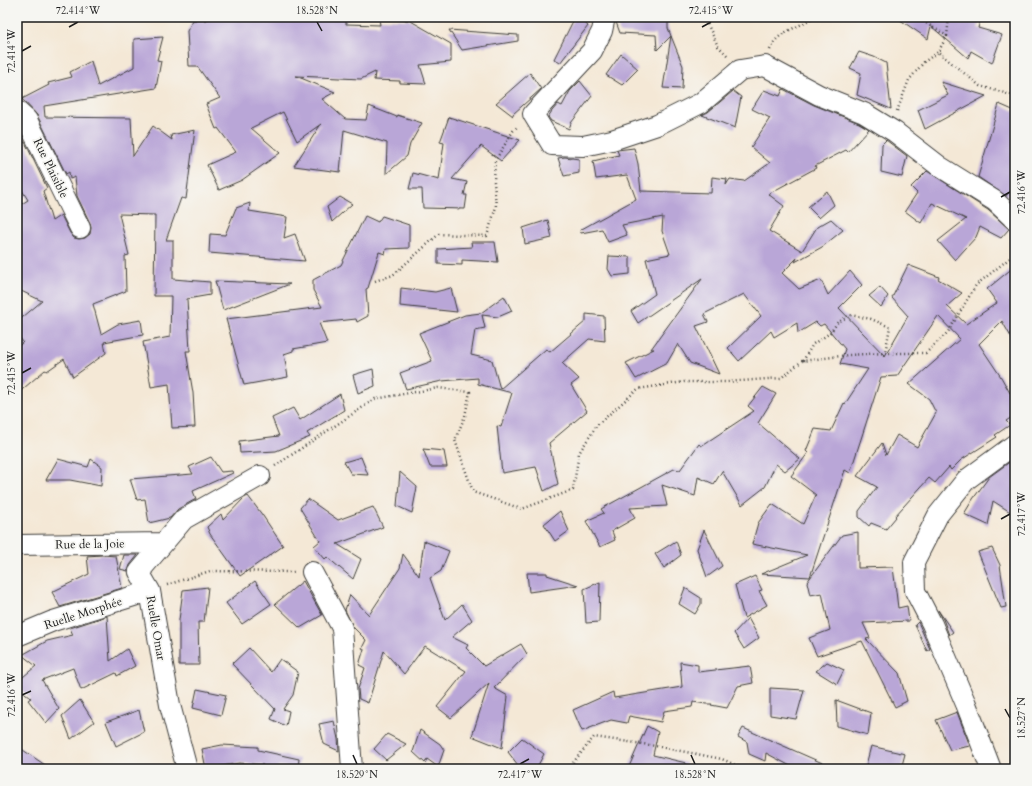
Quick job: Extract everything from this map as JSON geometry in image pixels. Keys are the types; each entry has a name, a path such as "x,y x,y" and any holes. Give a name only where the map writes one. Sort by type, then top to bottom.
{"street":[{"path":"605,17 602,31 592,51 533,114 552,145 583,146 612,140 656,125 701,103 740,70 765,66 819,95 864,113 890,129 939,166 995,201 1015,220"},
{"name":"Rue Plaisible","path":"17,111 27,120 80,228"},
{"path":"991,769 963,697 932,624 915,592 914,562 938,515 966,480 1015,444"},
{"name":"Ruelle Omar","path":"187,769 170,705 150,591 139,572 184,519 260,476"},
{"name":"Rue de la Joie","path":"17,545 163,543"},
{"path":"312,572 342,628 352,769"},
{"name":"Ruelle Morphée","path":"17,636 53,621 150,591"}],"path":[{"path":"704,17 718,46 729,56 740,70"},
{"path":"765,66 772,45 785,32 813,17"},
{"path":"916,17 947,36"},
{"path":"890,129 909,80 924,62 938,52 947,36 949,17"},
{"path":"938,52 980,86 1015,96"},
{"path":"375,281 393,275 439,234 487,236 496,207 494,182 495,161 513,131 523,121"},
{"path":"802,361 848,355 885,353 926,354 948,332 976,285 1015,254"},
{"path":"260,476 375,399 438,388 470,392 465,416 455,440 473,492 522,508 573,490 579,453 598,425 638,389 684,382 726,382 781,378 802,361 813,344 830,333 837,323 850,315 871,319 890,327 885,353"},
{"path":"150,591 210,571 312,572"},
{"path":"568,769 594,737 650,745 722,759 744,769"}],"building":[{"path":"207,17 346,17 346,24 380,25 379,19 409,20 451,44 451,62 420,65 426,84 374,80 375,72 361,79 296,76 335,92 322,99 345,119 366,120 369,106 397,117 397,115 422,123 410,144 407,156 386,174 387,143 344,130 340,172 294,166 321,124 297,141 283,112 251,128 280,153 242,180 219,190 207,165 236,152 218,128 216,129 206,104 220,98 197,66 189,66 187,31 193,20 207,20"},
{"path":"575,17 578,17 588,26 560,63 554,59"},
{"path":"616,17 668,17 668,28 671,36 657,50 656,35 620,33 616,22"},
{"path":"896,17 981,17 978,28 1002,35 992,63 971,51 968,58 931,26 928,39"},
{"path":"449,30 518,35 518,41 462,50"},
{"path":"671,36 683,66 682,89 663,88"},
{"path":"163,37 157,60 161,61 156,88 44,106 45,117 131,118 133,156 153,126 172,140 171,135 195,130 186,199 181,198 166,240 173,240 173,279 210,282 210,295 187,299 190,351 186,351 193,393 195,427 172,428 169,384 151,387 143,342 170,337 171,296 154,296 155,215 119,214 129,255 125,256 126,291 93,304 101,334 118,324 141,320 143,335 104,342 106,353 73,377 64,359 47,371 45,370 17,394 17,348 23,342 17,334 17,322 42,301 17,289 17,207 28,200 17,182 17,145 25,142 47,188 43,191 52,221 61,215 70,233 74,238 79,239 85,238 90,234 91,228 77,196 75,177 70,179 69,172 66,174 37,115 22,99 49,85 48,83 72,77 70,72 91,61 98,86 134,67 134,39"},
{"path":"859,52 886,63 891,109 857,95 861,73 850,68"},
{"path":"621,54 638,69 622,85 606,75"},
{"path":"530,73 541,89 513,114 513,116 496,103"},
{"path":"580,81 592,96 571,123 569,129 551,121 548,117 552,111 558,104 562,106 570,91"},
{"path":"941,82 986,96 925,129 918,110 948,95"},
{"path":"783,89 814,105 859,123 869,129 848,152 846,150 815,166 816,168 768,194 784,206 769,231 802,251 817,227 831,219 843,230 822,247 795,262 797,258 782,273 799,289 821,280 828,295 850,271 862,285 839,308 885,356 908,316 892,298 908,265 939,277 938,279 962,293 947,306 966,324 997,303 987,289 1015,266 1015,344 1002,321 979,344 1010,393 1015,391 1015,415 1006,421 1010,425 995,435 997,437 961,460 951,470 949,467 935,483 929,478 895,516 896,517 886,529 871,523 869,526 859,517 859,511 877,487 857,476 882,443 886,455 897,435 917,447 936,413 929,399 909,384 960,339 938,316 897,376 881,377 850,473 845,470 810,577 761,574 807,555 752,544 758,523 772,504 803,524 816,495 791,476 808,453 806,451 815,429 831,431 844,403 845,404 868,369 840,364 845,349 824,324 820,326 816,322 798,333 797,323 774,337 771,331 739,361 728,348 761,316 744,294 704,314 708,322 696,326 719,374 690,363 678,344 667,363 636,379 626,363 654,349 651,349 702,279 638,323 631,311 655,294 646,259 670,254 662,231 663,217 622,225 627,235 608,242 602,229 581,233 580,230 636,199 627,175 596,179 593,161 619,155 617,150 634,148 638,164 641,191 711,193 712,177 727,179 726,185 730,179 744,181 770,163 751,147 770,118 752,109 764,90 780,96"},
{"path":"733,91 741,97 735,128 702,115 708,112"},
{"path":"999,104 1015,111 1015,186 1006,196 978,177"},
{"path":"449,117 520,140 501,161 481,146 452,179 467,182 464,195 467,195 465,209 423,208 422,189 409,189 413,173 439,180 444,143 440,142"},
{"path":"886,140 907,156 902,177 881,172 882,144"},
{"path":"565,157 579,159 579,173 564,176 558,158"},
{"path":"927,171 988,210 1009,229 1001,238 980,227 976,237 955,260 938,241 966,219 932,203 921,223 905,211 917,193 911,187"},
{"path":"827,191 834,205 819,218 808,207"},
{"path":"340,197 352,204 332,222 327,207"},
{"path":"250,203 249,211 287,217 284,238 295,234 305,261 209,253 210,234 225,235 236,208"},
{"path":"365,216 378,222 382,216 409,225 409,248 386,249 385,254 379,252 368,288 366,289 368,316 357,322 356,319 319,323 327,343 293,349 293,351 284,354 288,377 244,385 226,319 322,307 313,290 313,280 341,265"},
{"path":"548,220 552,238 525,244 523,228"},
{"path":"471,242 495,242 498,262 462,260 462,265 438,264 438,249 472,247"},
{"path":"609,256 630,257 630,274 612,276 608,269"},
{"path":"215,281 290,284 223,310"},
{"path":"880,287 888,296 881,307 869,296"},
{"path":"401,288 435,292 451,288 457,312 400,306"},
{"path":"504,296 512,311 498,317 482,315 485,328 475,330 471,355 492,360 500,389 546,349 550,352 586,321 586,314 604,316 605,341 589,339 562,363 579,379 571,385 587,411 549,443 558,484 544,491 536,467 502,473 497,426 501,427 512,393 478,384 478,378 442,381 406,389 400,373 432,361 419,333 465,315 481,313"},
{"path":"373,369 375,386 358,393 353,375"},
{"path":"763,387 776,394 758,423 800,459 785,471 776,464 765,487 742,505 722,471 714,484 698,477 695,496 662,485 667,506 630,508 635,518 612,531 615,540 600,547 586,521 604,513 601,509 674,469 680,470 699,444 701,446 754,411 748,406"},
{"path":"340,394 344,410 307,433 310,437 276,451 240,453 239,441 279,436 272,418 293,408 300,420"},
{"path":"423,449 444,451 447,467 430,467"},
{"path":"211,457 221,472 232,471 233,473 193,491 196,499 178,509 170,518 149,523 145,499 137,500 130,479 193,474 189,467"},
{"path":"361,457 368,475 351,474 344,462"},
{"path":"1015,458 1015,515 993,501 988,525 964,514 989,477"},
{"path":"58,459 88,467 91,459 102,467 101,486 70,480 46,480"},
{"path":"400,472 417,487 412,513 397,506"},
{"path":"248,496 283,546 240,576 210,534 207,527 221,514 223,520 244,498"},
{"path":"308,499 338,520 373,507 383,527 337,544 361,559 353,579 327,557 325,559 314,546 320,541 300,508"},
{"path":"560,511 569,531 555,541 544,524"},
{"path":"704,530 722,566 707,577 697,549"},
{"path":"858,532 858,568 893,567 898,608 907,606 909,621 863,623 870,638 866,639 899,673 907,701 895,707 862,641 817,656 809,638 830,630 822,593 810,595 807,582 842,535"},
{"path":"424,541 449,551 441,571 430,578 445,620 462,604 472,620 452,637 468,645 466,648 484,666 521,644 527,654 494,688 508,696 502,748 472,736 489,683 451,718 437,707 466,671 425,646 404,674 384,651 368,703 359,699 358,689 365,668 359,665 364,649 362,648 366,640 353,627 345,610 350,595 369,615 400,568 403,554 419,576"},
{"path":"676,541 681,555 664,568 655,554"},
{"path":"992,548 1000,565 1006,607 1001,608 978,552"},
{"path":"124,555 138,555 130,565 128,571 120,569"},
{"path":"87,556 116,556 122,588 60,607 52,592 89,574"},
{"path":"527,573 547,573 547,575 578,585 529,592"},
{"path":"755,576 762,590 759,591 767,605 744,618 735,585"},
{"path":"255,581 271,604 242,624 226,603"},
{"path":"303,581 322,615 300,628 275,604"},
{"path":"600,582 599,622 586,623 584,589"},
{"path":"208,587 204,622 198,622 199,665 179,665 179,620 183,590"},
{"path":"685,588 701,598 701,604 695,614 679,604"},
{"path":"938,610 953,632 949,635 943,619"},
{"path":"107,616 110,661 127,649 135,666 117,676 116,673 81,690 73,668 42,680 59,709 46,723 28,700 31,698 19,688 17,689 17,682 36,666 22,655 47,641 73,635 70,628"},
{"path":"748,618 759,638 744,649 734,633"},
{"path":"918,622 930,649 927,651 915,625"},
{"path":"249,648 271,672 280,659 298,672 293,695 283,709 289,711 286,726 271,719 275,709 232,664"},
{"path":"680,662 698,665 698,672 750,666 753,683 738,686 727,708 711,705 712,704 693,702 692,707 664,711 661,722 629,716 627,723 611,720 582,731 573,710 613,692 614,698 682,687"},
{"path":"827,662 844,670 837,684 816,671"},
{"path":"770,688 804,690 796,719 770,715"},
{"path":"197,689 226,695 221,715 193,708"},
{"path":"80,700 94,722 71,739 62,716"},
{"path":"836,700 871,713 868,735 837,726"},
{"path":"139,710 144,732 116,746 106,722"},
{"path":"957,712 970,746 950,750 936,720"},
{"path":"334,721 339,751 324,744 319,724"},
{"path":"647,726 658,732 653,755 686,763 685,769 628,769"},
{"path":"743,728 836,769 796,769 766,753 765,761 749,754 747,742 738,737"},
{"path":"420,730 440,744 444,750 438,767 427,759 425,763 413,752"},
{"path":"387,734 406,744 386,760 374,749"},
{"path":"522,738 544,754 536,769 521,769 508,752"},
{"path":"222,745 258,747 258,750 299,759 298,768 278,766 277,769 262,769 263,765 239,763 206,769 202,749"},
{"path":"17,746 51,769 17,769"},
{"path":"871,746 905,754 901,769 865,769"}]}
